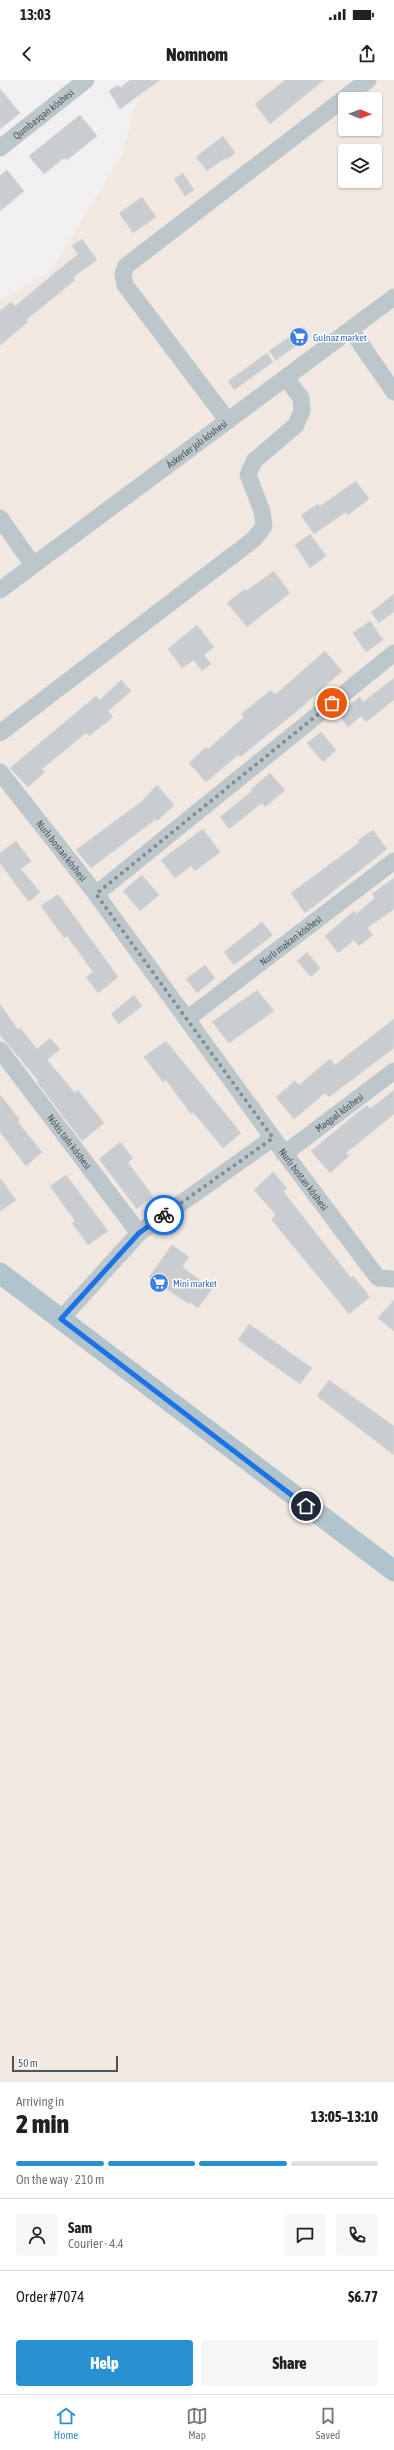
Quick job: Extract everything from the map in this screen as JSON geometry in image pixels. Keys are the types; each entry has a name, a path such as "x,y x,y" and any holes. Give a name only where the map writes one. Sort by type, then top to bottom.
{"main road":[{"path":"0,1273 394,1571"}],"street":[{"name":"Qumbasqan kóshesi","path":"0,148 86,80"},
{"path":"228,421 125,285 123,274 126,266 368,80"},
{"name":"Áskerler jolı kóshesi","path":"0,590 394,297"},
{"path":"351,330 394,392"},
{"path":"0,733 254,540 264,526 262,511 248,476 254,461 296,425 302,411 301,398 286,378"},
{"path":"0,518 33,564"},
{"path":"96,894 394,653"},
{"name":"Nurlı bostan kóshesi","path":"0,772 96,894 284,1154 386,1278"},
{"name":"Nurlı makan kóshesi","path":"187,1019 394,861"},
{"name":"Nókis tańı kóshesi","path":"0,1050 139,1233"},
{"name":"Maqpal kóshesi","path":"284,1154 394,1071"},
{"path":"61,1319 139,1233 273,1138"}],"sand":[{"path":"142,80 394,80 394,2082 0,2082 0,300 50,272 123,153"}],"building":[{"path":"130,80 160,80 120,109 109,91 118,85 120,88"},
{"path":"285,80 324,80 270,124 255,104"},
{"path":"0,89 20,113 0,129"},
{"path":"80,115 97,136 67,160 64,158 44,174 29,156"},
{"path":"223,136 235,153 226,160 225,158 207,171 196,157"},
{"path":"7,170 24,191 0,211 0,176"},
{"path":"183,173 194,190 185,196 174,179"},
{"path":"142,197 156,217 133,233 119,213"},
{"path":"82,239 97,260 73,277 75,280 26,320 28,322 0,345 0,311 11,302 15,306 78,254 72,246"},
{"path":"304,327 310,336 276,360 269,351"},
{"path":"267,353 273,362 234,390 228,381"},
{"path":"356,481 369,499 348,515 346,512 314,534 301,515 318,504 320,506"},
{"path":"310,534 326,556 310,568 295,545"},
{"path":"274,571 290,593 247,627 227,603 245,589 246,591"},
{"path":"394,594 394,612 379,623 371,612"},
{"path":"370,621 383,640 366,652 353,633"},
{"path":"197,625 214,647 204,655 211,664 202,671 194,660 182,668 168,649"},
{"path":"325,651 342,671 297,711 240,757 238,755 206,782 189,763 206,747 208,749 244,717 241,714 271,690 275,695"},
{"path":"394,678 394,700 366,722 361,716 348,727 338,714 360,697 363,702"},
{"path":"121,680 131,691 108,711 113,717 89,736 86,733 42,769 45,772 28,787 10,768 96,696 100,700"},
{"path":"321,732 336,750 323,762 307,743"},
{"path":"270,773 285,790 265,807 262,803 229,829 220,817 252,791 251,789"},
{"path":"157,785 174,805 157,821 156,819 91,868 76,850 141,802"},
{"path":"203,829 220,852 195,871 191,866 175,878 161,860"},
{"path":"373,830 387,849 305,913 291,893 360,842 358,840"},
{"path":"16,841 31,861 21,869 40,892 29,902 0,863 0,853"},
{"path":"142,875 159,895 140,911 123,891"},
{"path":"394,878 394,909 367,928 373,935 359,946 354,940 338,953 325,936 354,911 356,914 375,898 372,894"},
{"path":"58,894 118,977 98,993 86,977 93,972 67,936 64,938 41,906"},
{"path":"262,922 273,935 234,965 224,952"},
{"path":"307,952 320,968 311,977 297,961"},
{"path":"205,965 215,978 197,993 186,979"},
{"path":"257,990 274,1011 229,1043 212,1022"},
{"path":"134,995 142,1006 119,1024 111,1014"},
{"path":"0,1004 18,1030 20,1028 37,1049 50,1038 60,1049 47,1060 75,1093 78,1090 104,1123 82,1141 37,1082 38,1080 0,1035"},
{"path":"394,1019 394,1048 329,1097 325,1093 294,1119 276,1097 295,1081 299,1085 330,1059 335,1065"},
{"path":"166,1041 241,1133 223,1148 193,1112 191,1114 166,1080 163,1082 144,1057"},
{"path":"394,1090 394,1114 346,1153 349,1156 330,1173 311,1151 367,1105 370,1109"},
{"path":"0,1095 20,1120 18,1122 42,1152 26,1166 0,1132"},
{"path":"120,1142 133,1158 128,1163 153,1196 137,1209 99,1159"},
{"path":"273,1172 287,1188 283,1191 351,1278 353,1276 370,1297 349,1314 271,1219 276,1215 254,1190"},
{"path":"66,1175 108,1231 88,1245 72,1223 75,1221 50,1186"},
{"path":"0,1178 16,1200 0,1211"},
{"path":"172,1245 189,1257 182,1267 212,1289 198,1308 190,1302 189,1304 149,1277"},
{"path":"394,1300 394,1331 378,1318"},
{"path":"249,1324 312,1368 300,1384 238,1340"},
{"path":"329,1380 394,1426 394,1455 317,1396"}],"way so far":[{"path":"164,1215 273,1138 96,894 332,703"}],"place":[{"name":"Gulnaz market","path":"299,337"},
{"name":"Mini market","path":"159,1283"}],"route":[{"path":"164,1215 139,1233 61,1319 81,1336 306,1506"}]}
